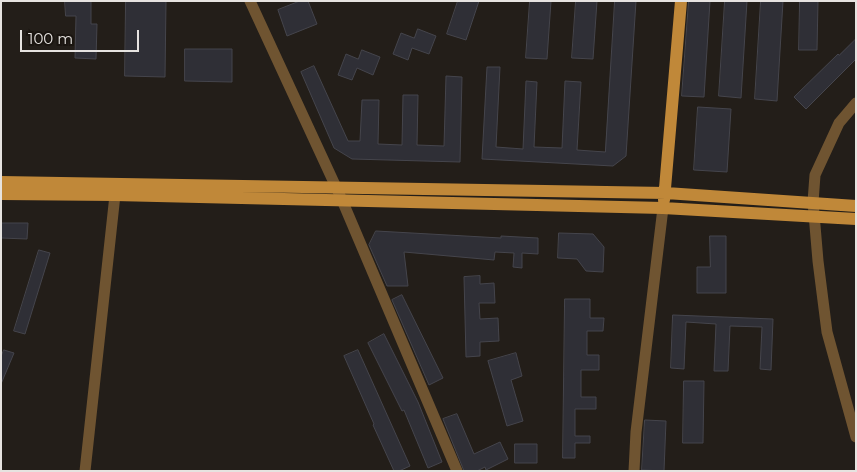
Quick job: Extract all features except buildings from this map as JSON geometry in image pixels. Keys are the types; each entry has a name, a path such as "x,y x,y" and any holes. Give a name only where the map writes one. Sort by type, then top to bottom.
{"main road":[{"path":"663,208 666,193 681,1"},
{"path":"1,182 666,193 813,202 856,218"},
{"path":"1,194 663,208 814,217 856,206"}],"street":[{"path":"250,1 342,200 457,471"},
{"path":"856,104 838,123 815,175 813,202 820,284 827,332 856,438"},
{"path":"85,471 115,195"},
{"path":"634,471 636,432 663,208"}]}
